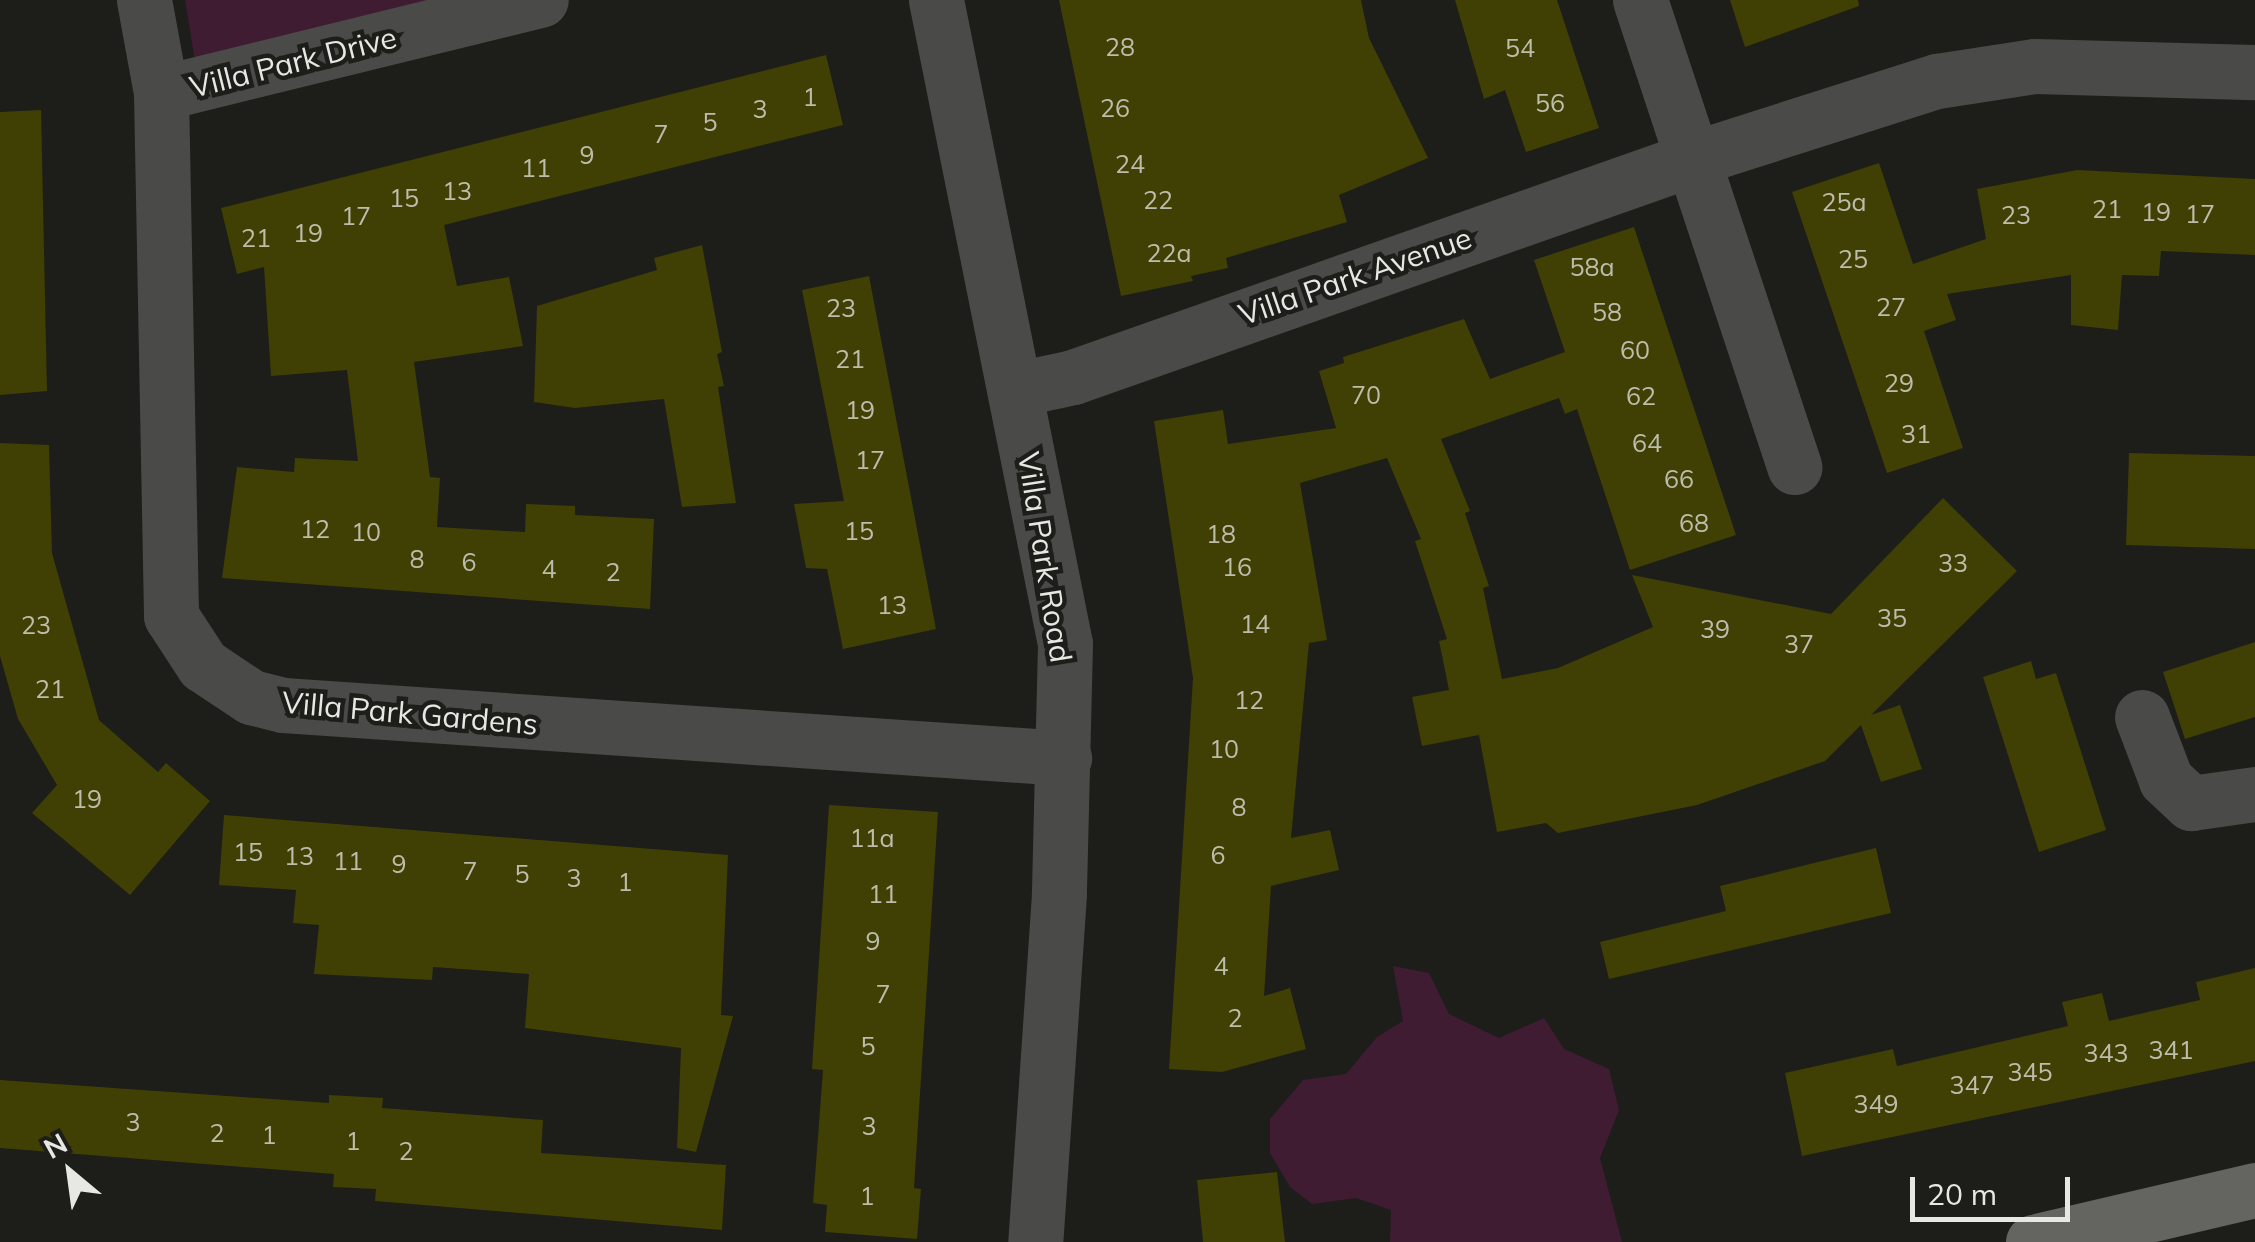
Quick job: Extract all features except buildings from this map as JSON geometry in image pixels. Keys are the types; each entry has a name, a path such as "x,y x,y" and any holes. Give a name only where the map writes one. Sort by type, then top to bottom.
{"main road":[{"path":"2034,1242 2255,1190"}],"street":[{"name":"Villa Park Gardens","path":"144,0 161,93 171,616 185,645 229,686 283,705 1064,758"},
{"name":"Villa Park Drive","path":"161,93 541,0"},
{"name":"Villa Park Road","path":"936,0 1065,644 1064,758 1035,1242"},
{"path":"1640,0 1794,467"},
{"name":"Villa Park Avenue","path":"1017,390 1073,377 1692,159 1957,78 2109,65 2255,72"},
{"path":"2142,718 2166,780 2190,803 2255,794"}],"shaded area":[{"path":"185,0 460,0 195,61"},
{"path":"1393,966 1429,973 1449,1014 1499,1038 1544,1018 1564,1049 1609,1069 1619,1110 1600,1158 1622,1242 1390,1242 1391,1210 1356,1198 1312,1204 1290,1187 1270,1153 1270,1119 1303,1080 1346,1074 1377,1037 1403,1021"}]}
